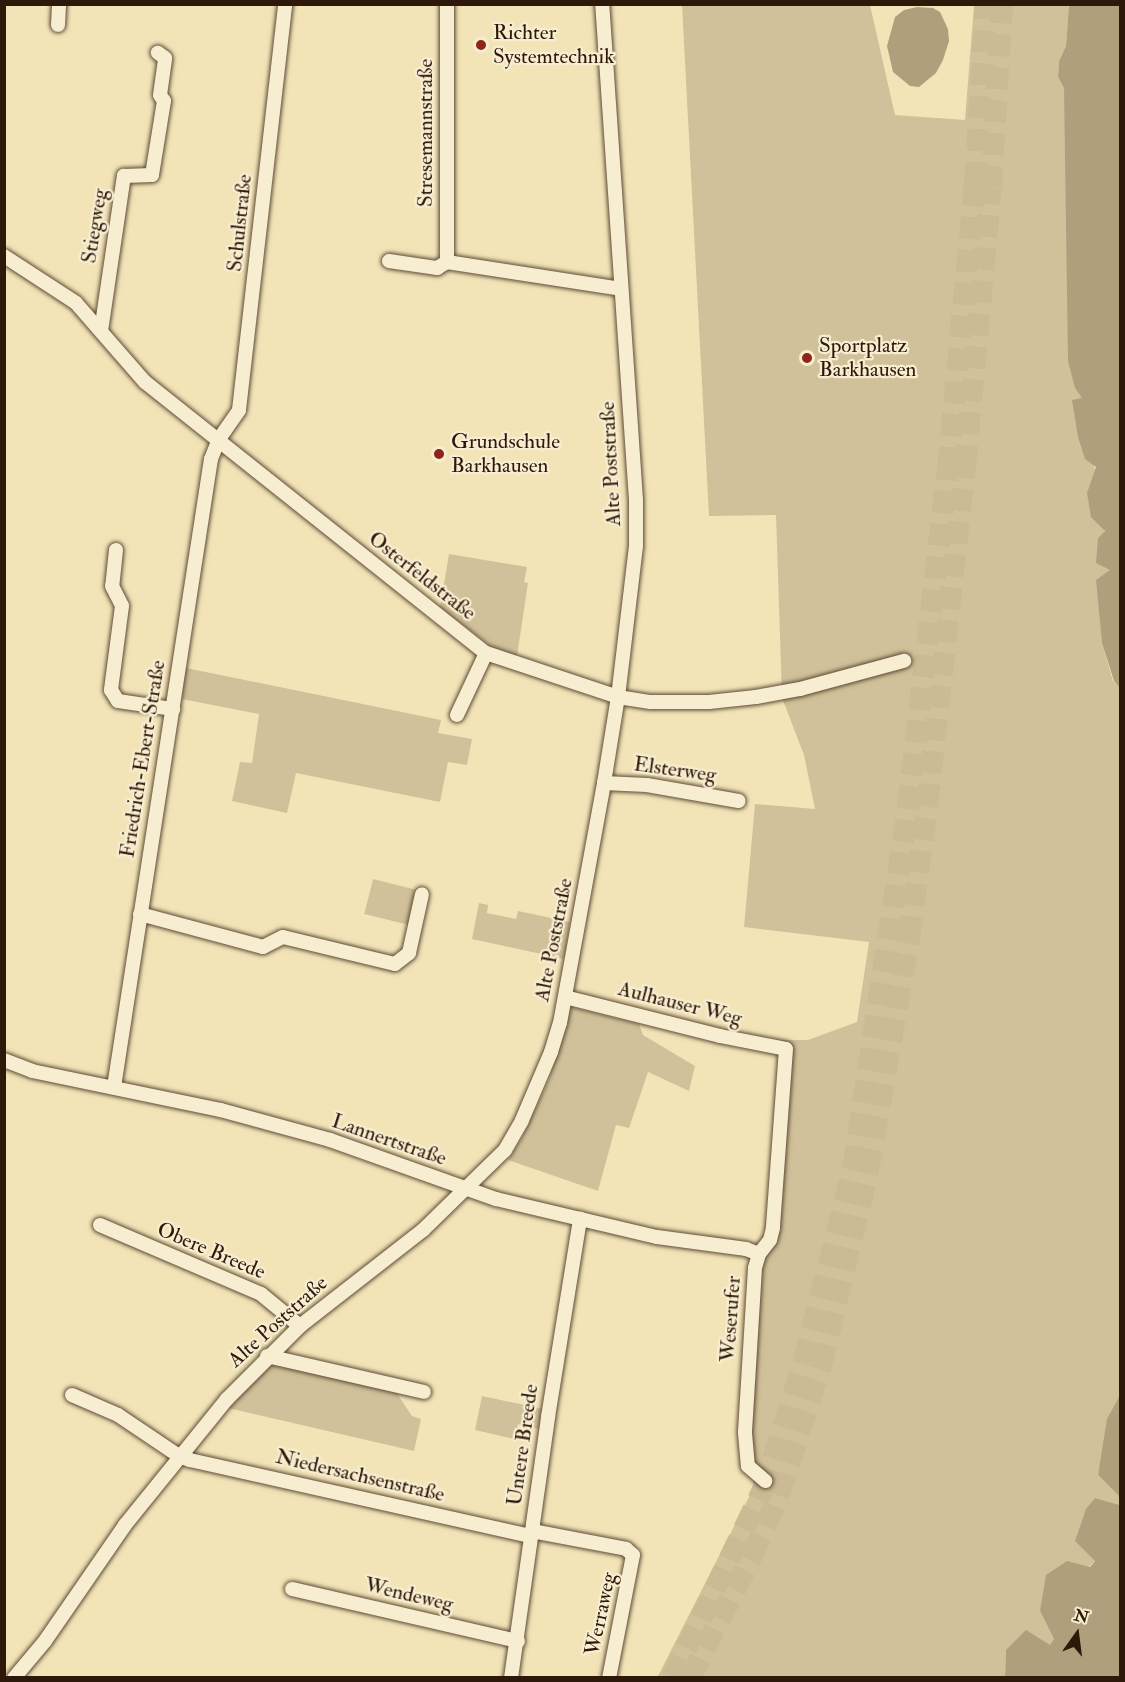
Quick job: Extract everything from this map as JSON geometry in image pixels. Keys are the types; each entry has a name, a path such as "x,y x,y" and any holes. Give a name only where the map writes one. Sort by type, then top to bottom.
{"street":[{"path":"58,25 59,4"},
{"name":"Schulstraße","path":"219,439 239,410 285,4"},
{"name":"Stresemannstraße","path":"447,4 447,262"},
{"name":"Alte Poststraße","path":"14,1677 45,1641 125,1525 179,1456 267,1356 300,1326 423,1230 505,1150 522,1120 551,1052 565,997 604,783 618,697 637,528 602,4"},
{"name":"Stiegweg","path":"100,331 124,176 152,175 164,101 160,95 165,58 158,53"},
{"name":"Osterfeldstraße","path":"4,256 76,303 145,382 486,653 618,697 663,702 709,702 756,697 800,689 904,661"},
{"path":"389,261 437,268 447,262 621,289"},
{"name":"Friedrich-Ebert-Straße","path":"114,1087 211,459 219,439"},
{"path":"116,550 112,586 122,606 111,690 118,701 173,709"},
{"path":"457,715 486,653"},
{"name":"Elsterweg","path":"604,783 647,784 739,801"},
{"path":"140,914 263,947 283,937 395,964 409,953 422,894"},
{"name":"Aulhauser Weg","path":"565,997 720,1036 786,1049"},
{"name":"Weserufer","path":"765,1481 748,1466 745,1433 755,1268 759,1254 770,1240 773,1228 786,1049"},
{"name":"Lannertstraße","path":"4,1060 32,1071 221,1110 330,1140 466,1189 580,1220 657,1237 746,1249 759,1254"},
{"name":"Untere Breede","path":"511,1677 580,1220"},
{"name":"Obere Breede","path":"100,1225 261,1294 300,1326"},
{"path":"267,1356 424,1392"},
{"path":"72,1395 118,1415 179,1456"},
{"name":"Niedersachsenstraße","path":"179,1456 532,1533"},
{"name":"Werraweg","path":"532,1533 626,1549 633,1555 609,1677"},
{"name":"Wendeweg","path":"292,1589 518,1641"}],"shaded area":[{"path":"682,5 870,5 895,115 965,120 974,5 1069,5 1066,46 1059,61 1058,77 1064,88 1084,398 1110,570 1101,624 1102,643 1113,681 1120,689 1120,1398 1098,1475 1120,1497 1120,1505 1095,1498 1095,1561 1040,1611 1054,1639 1050,1645 1006,1650 1005,1677 657,1678 754,1487 746,1438 757,1256 772,1235 781,1040 808,1040 857,1022 869,942 744,927 755,804 815,809 804,755 782,698 776,515 709,516"},
{"path":"1069,5 1120,5 1120,689 1114,681 1102,643 1096,580 1110,570 1096,563 1098,538 1105,531 1091,517 1087,493 1096,467 1085,459 1078,437 1072,400 1082,398 1075,388 1068,361 1064,88 1058,77 1059,61 1066,46"},
{"path":"917,7 933,8 940,12 948,29 949,41 936,73 919,87 910,86 893,72 887,46 895,17 904,10"},
{"path":"449,554 527,567 524,582 528,583 517,656 492,647 440,607"},
{"path":"186,668 441,720 438,733 472,739 467,765 448,762 440,802 296,773 287,813 232,801 240,762 252,763 259,714 182,699"},
{"path":"373,879 417,890 408,925 364,914"},
{"path":"479,903 488,905 487,913 516,919 518,911 570,922 564,959 472,939"},
{"path":"571,1007 639,1024 643,1035 695,1066 689,1091 648,1072 629,1128 616,1125 598,1191 508,1160 521,1140 549,1080"},
{"path":"272,1364 396,1392 412,1416 421,1419 414,1451 228,1408"},
{"path":"482,1396 543,1409 538,1429 518,1424 515,1439 475,1430"},
{"path":"1119,1397 1120,1497 1098,1475 1107,1419"},
{"path":"1095,1498 1120,1505 1120,1677 1005,1677 1006,1650 1026,1630 1050,1645 1054,1639 1040,1611 1046,1575 1067,1561 1090,1567 1095,1561 1075,1541 1086,1509"}],"tunnel":[{"path":"672,1678 763,1490 804,1362 853,1168 908,808 948,469 975,184 986,4"},
{"path":"690,1678 752,1556 779,1495 821,1366 868,1171 909,938 927,806 965,467 991,188 1002,4"}],"place":[{"name":"Richter Systemtechnik","path":"481,45"},
{"name":"Sportplatz Barkhausen","path":"807,358"},
{"name":"Grundschule Barkhausen","path":"439,454"}]}
